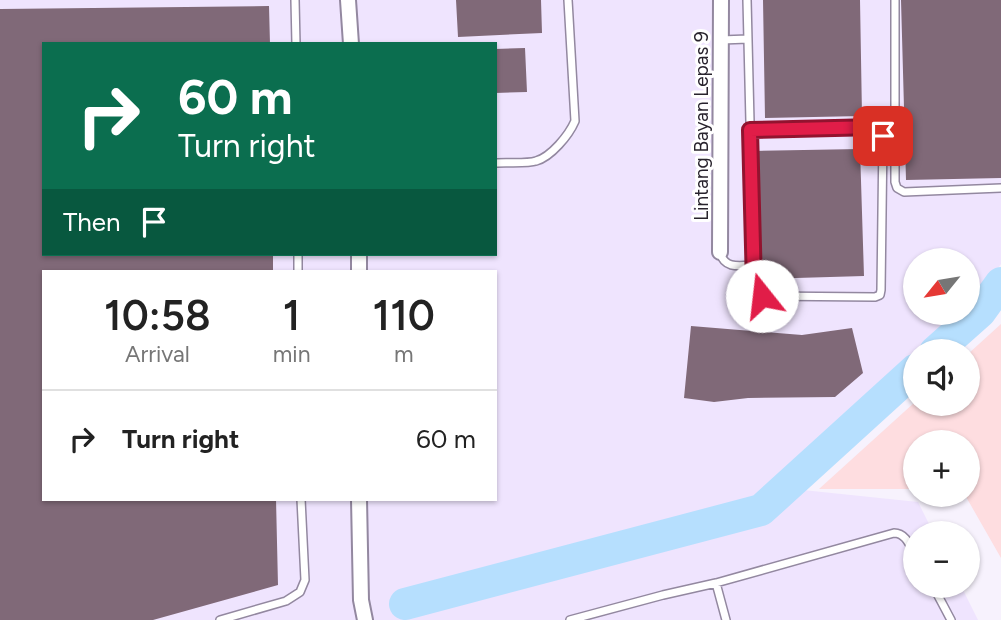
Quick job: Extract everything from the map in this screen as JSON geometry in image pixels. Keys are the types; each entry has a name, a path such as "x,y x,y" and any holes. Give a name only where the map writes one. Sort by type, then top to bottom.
{"street":[{"path":"348,0 351,42"},
{"name":"Lintang Bayan Lepas 9","path":"720,0 720,252"},
{"path":"359,501 361,600 365,620"}],"lane":[{"path":"295,0 296,42"},
{"path":"497,163 537,161 556,148 570,133 575,121 568,0"},
{"path":"747,0 753,265 756,292 762,296 880,295 881,130 876,127 750,130"},
{"path":"895,0 897,188 904,192 1001,188"},
{"path":"720,40 748,39"},
{"path":"720,252 729,265 753,265"},
{"path":"220,620 286,601 300,592 305,580 301,501"},
{"path":"570,620 716,583 894,533 903,536"},
{"path":"716,583 726,620"},
{"path":"939,598 951,620"}],"shaded area":[{"path":"0,0 1001,0 1001,264 980,293 980,248 903,248 903,326 949,326 935,339 903,339 903,368 774,487 903,500 903,507 920,507 928,521 903,521 903,598 967,598 978,620 0,620"},
{"path":"1001,324 1001,558 972,507 980,507 980,430 903,430 903,489 819,489 903,413 903,416 980,416 980,343"}],"building":[{"path":"456,0 541,0 542,33 458,37"},
{"path":"763,0 860,0 862,116 765,118"},
{"path":"901,0 1001,0 1001,178 906,180"},
{"path":"269,6 270,42 42,42 42,256 273,256 273,270 42,270 42,501 276,501 278,585 153,620 0,620 0,9"},
{"path":"525,48 527,92 497,93 497,49"},
{"path":"860,149 864,276 759,279 755,151"},
{"path":"691,326 802,335 852,328 863,373 835,397 748,398 714,402 684,398"}],"waterway":[{"path":"950,339 980,312 1001,283"},
{"path":"405,604 761,510 903,381"}],"route":[{"path":"762,296 756,292 754,285 750,130 876,127 881,130 883,136"}]}
